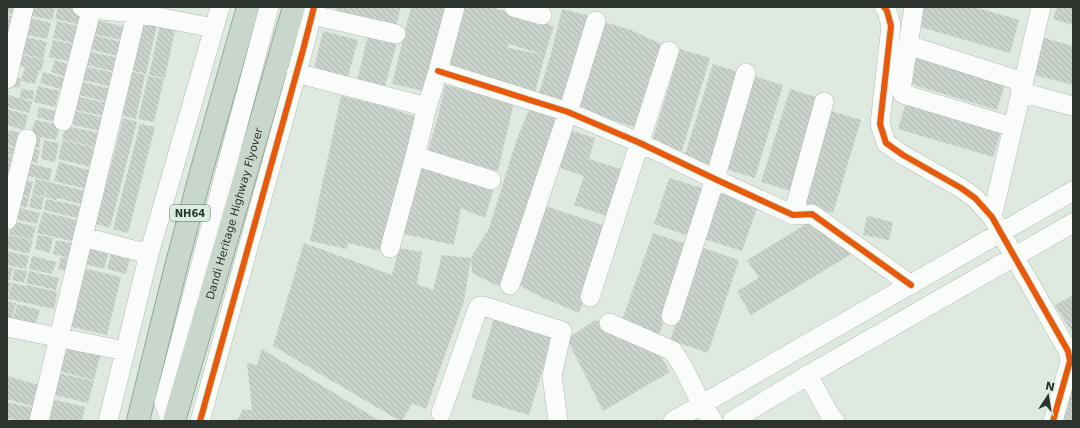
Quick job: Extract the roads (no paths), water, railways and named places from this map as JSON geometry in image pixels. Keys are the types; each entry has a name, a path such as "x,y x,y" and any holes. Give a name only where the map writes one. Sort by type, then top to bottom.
{"highway":[{"name":"NH64","path":"138,421 202,168 248,7"},
{"name":"Dandi Heritage Highway Flyover","path":"169,412 306,10"}],"street":[{"path":"7,79 24,7"},
{"path":"108,421 149,254 220,7"},
{"path":"171,421 169,412 269,7"},
{"path":"390,248 455,7"},
{"path":"514,7 542,15"},
{"path":"914,7 901,90 903,94 1013,127"},
{"path":"997,225 1013,127 1041,7"},
{"path":"63,121 88,8 137,10 214,28"},
{"path":"886,8 891,26 880,124 886,143 903,155 961,188 975,198 997,225 1071,350 1070,361 1053,421"},
{"path":"39,421 137,10"},
{"path":"200,421 303,50 306,10 396,34"},
{"path":"510,285 568,112 596,22"},
{"path":"908,45 1073,106"},
{"path":"590,297 669,51"},
{"path":"438,72 568,112 793,215 812,214 911,285"},
{"path":"296,73 427,107"},
{"path":"671,316 715,179 746,73"},
{"path":"793,215 824,102"},
{"path":"7,220 27,138"},
{"path":"415,156 491,180"},
{"path":"673,421 911,285 997,225 1073,191"},
{"path":"732,421 808,375 1073,223"},
{"path":"83,237 149,254"},
{"path":"441,413 478,308 483,306 562,331 552,376 558,421"},
{"path":"609,323 673,352 683,367 702,405 713,421"},
{"path":"7,327 125,351"},
{"path":"808,375 831,417 835,421"},
{"path":"138,421 169,412"}]}
